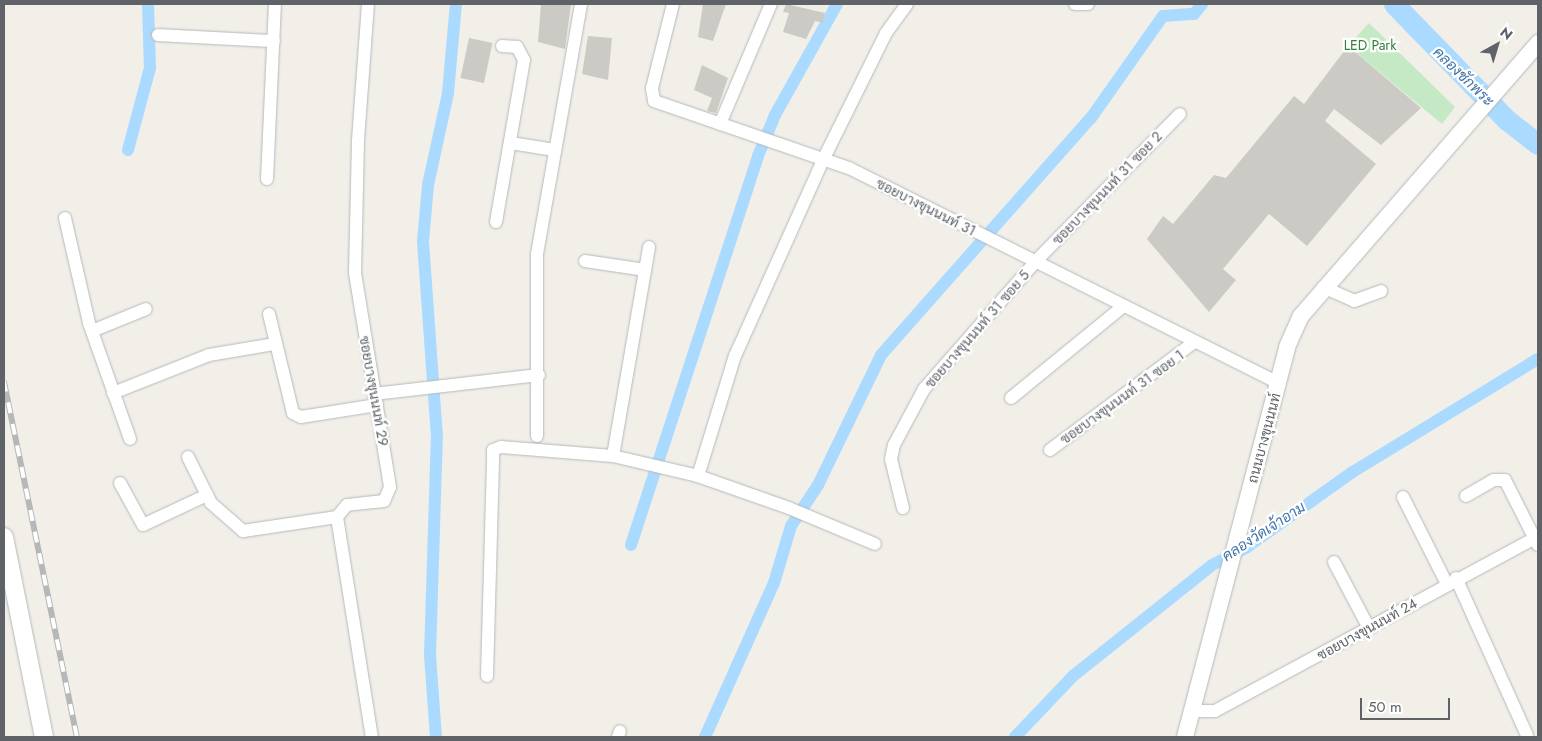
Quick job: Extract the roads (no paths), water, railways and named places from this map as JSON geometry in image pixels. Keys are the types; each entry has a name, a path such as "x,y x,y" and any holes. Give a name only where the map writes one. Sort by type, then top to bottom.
{"main road":[{"path":"4,537 44,737"}],"street":[{"path":"267,179 275,4"},
{"name":"ซอยบางขุนนนท์ 29","path":"337,517 343,507 384,501 389,493 355,273 358,141 368,4"},
{"path":"537,436 539,375 537,254 580,4"},
{"name":"ซอยบางขุนนนท์ 31","path":"673,4 652,98 720,124 824,158 974,231 1193,344 1278,383"},
{"path":"720,124 771,4"},
{"path":"698,476 735,356 824,158 886,33 907,4"},
{"path":"1075,4 1088,4"},
{"path":"158,35 274,41"},
{"name":"ถนนบางขุนนนท์","path":"1185,737 1278,383 1301,316 1322,287 1420,179 1538,43"},
{"path":"496,222 511,142 524,54 516,47 502,46"},
{"name":"ซอยบางขุนนนท์ 31 ซอย 2","path":"1035,262 1180,114"},
{"path":"511,142 554,150"},
{"path":"65,218 92,331 130,439"},
{"path":"613,456 649,247"},
{"path":"585,261 645,270"},
{"name":"ซอยบางขุนนนท์ 31 ซอย 5","path":"903,508 891,459 907,420 945,362 1035,262"},
{"path":"1322,287 1354,301 1381,291"},
{"path":"1011,398 1122,306"},
{"path":"92,331 146,309"},
{"path":"269,314 293,413 301,417 375,400 539,375"},
{"path":"113,393 209,355 275,344"},
{"name":"ซอยบางขุนนนท์ 31 ซอย 1","path":"1050,450 1193,344"},
{"path":"487,676 494,450 566,450 613,456 698,476 810,516 876,544"},
{"path":"188,457 207,495 243,531 337,517 372,737"},
{"path":"1466,496 1494,480 1505,480 1537,540"},
{"path":"120,483 143,525 207,495"},
{"path":"1403,497 1451,581 1526,735"},
{"name":"ซอยบางขุนนนท์ 24","path":"1193,711 1215,710 1369,628 1451,581 1537,540"},
{"path":"1334,562 1369,628"}],"waterway":[{"path":"128,150 150,68 148,4"},
{"path":"436,737 430,655 437,437 423,241 428,185 448,93 456,4"},
{"path":"631,545 758,156 775,115 837,4"},
{"path":"705,737 774,583 791,526 818,485 881,355 1091,118 1163,16 1194,14 1202,4"},
{"name":"คลองชักพระ","path":"1394,4 1507,120 1538,144"},
{"name":"คลองวัดเจ้าอาม","path":"1015,737 1073,676 1212,565 1247,547 1351,473 1538,359"}],"railway":[{"path":"4,381 77,737"}],"park label":[{"name":"LED Park","path":"1370,45"}]}
